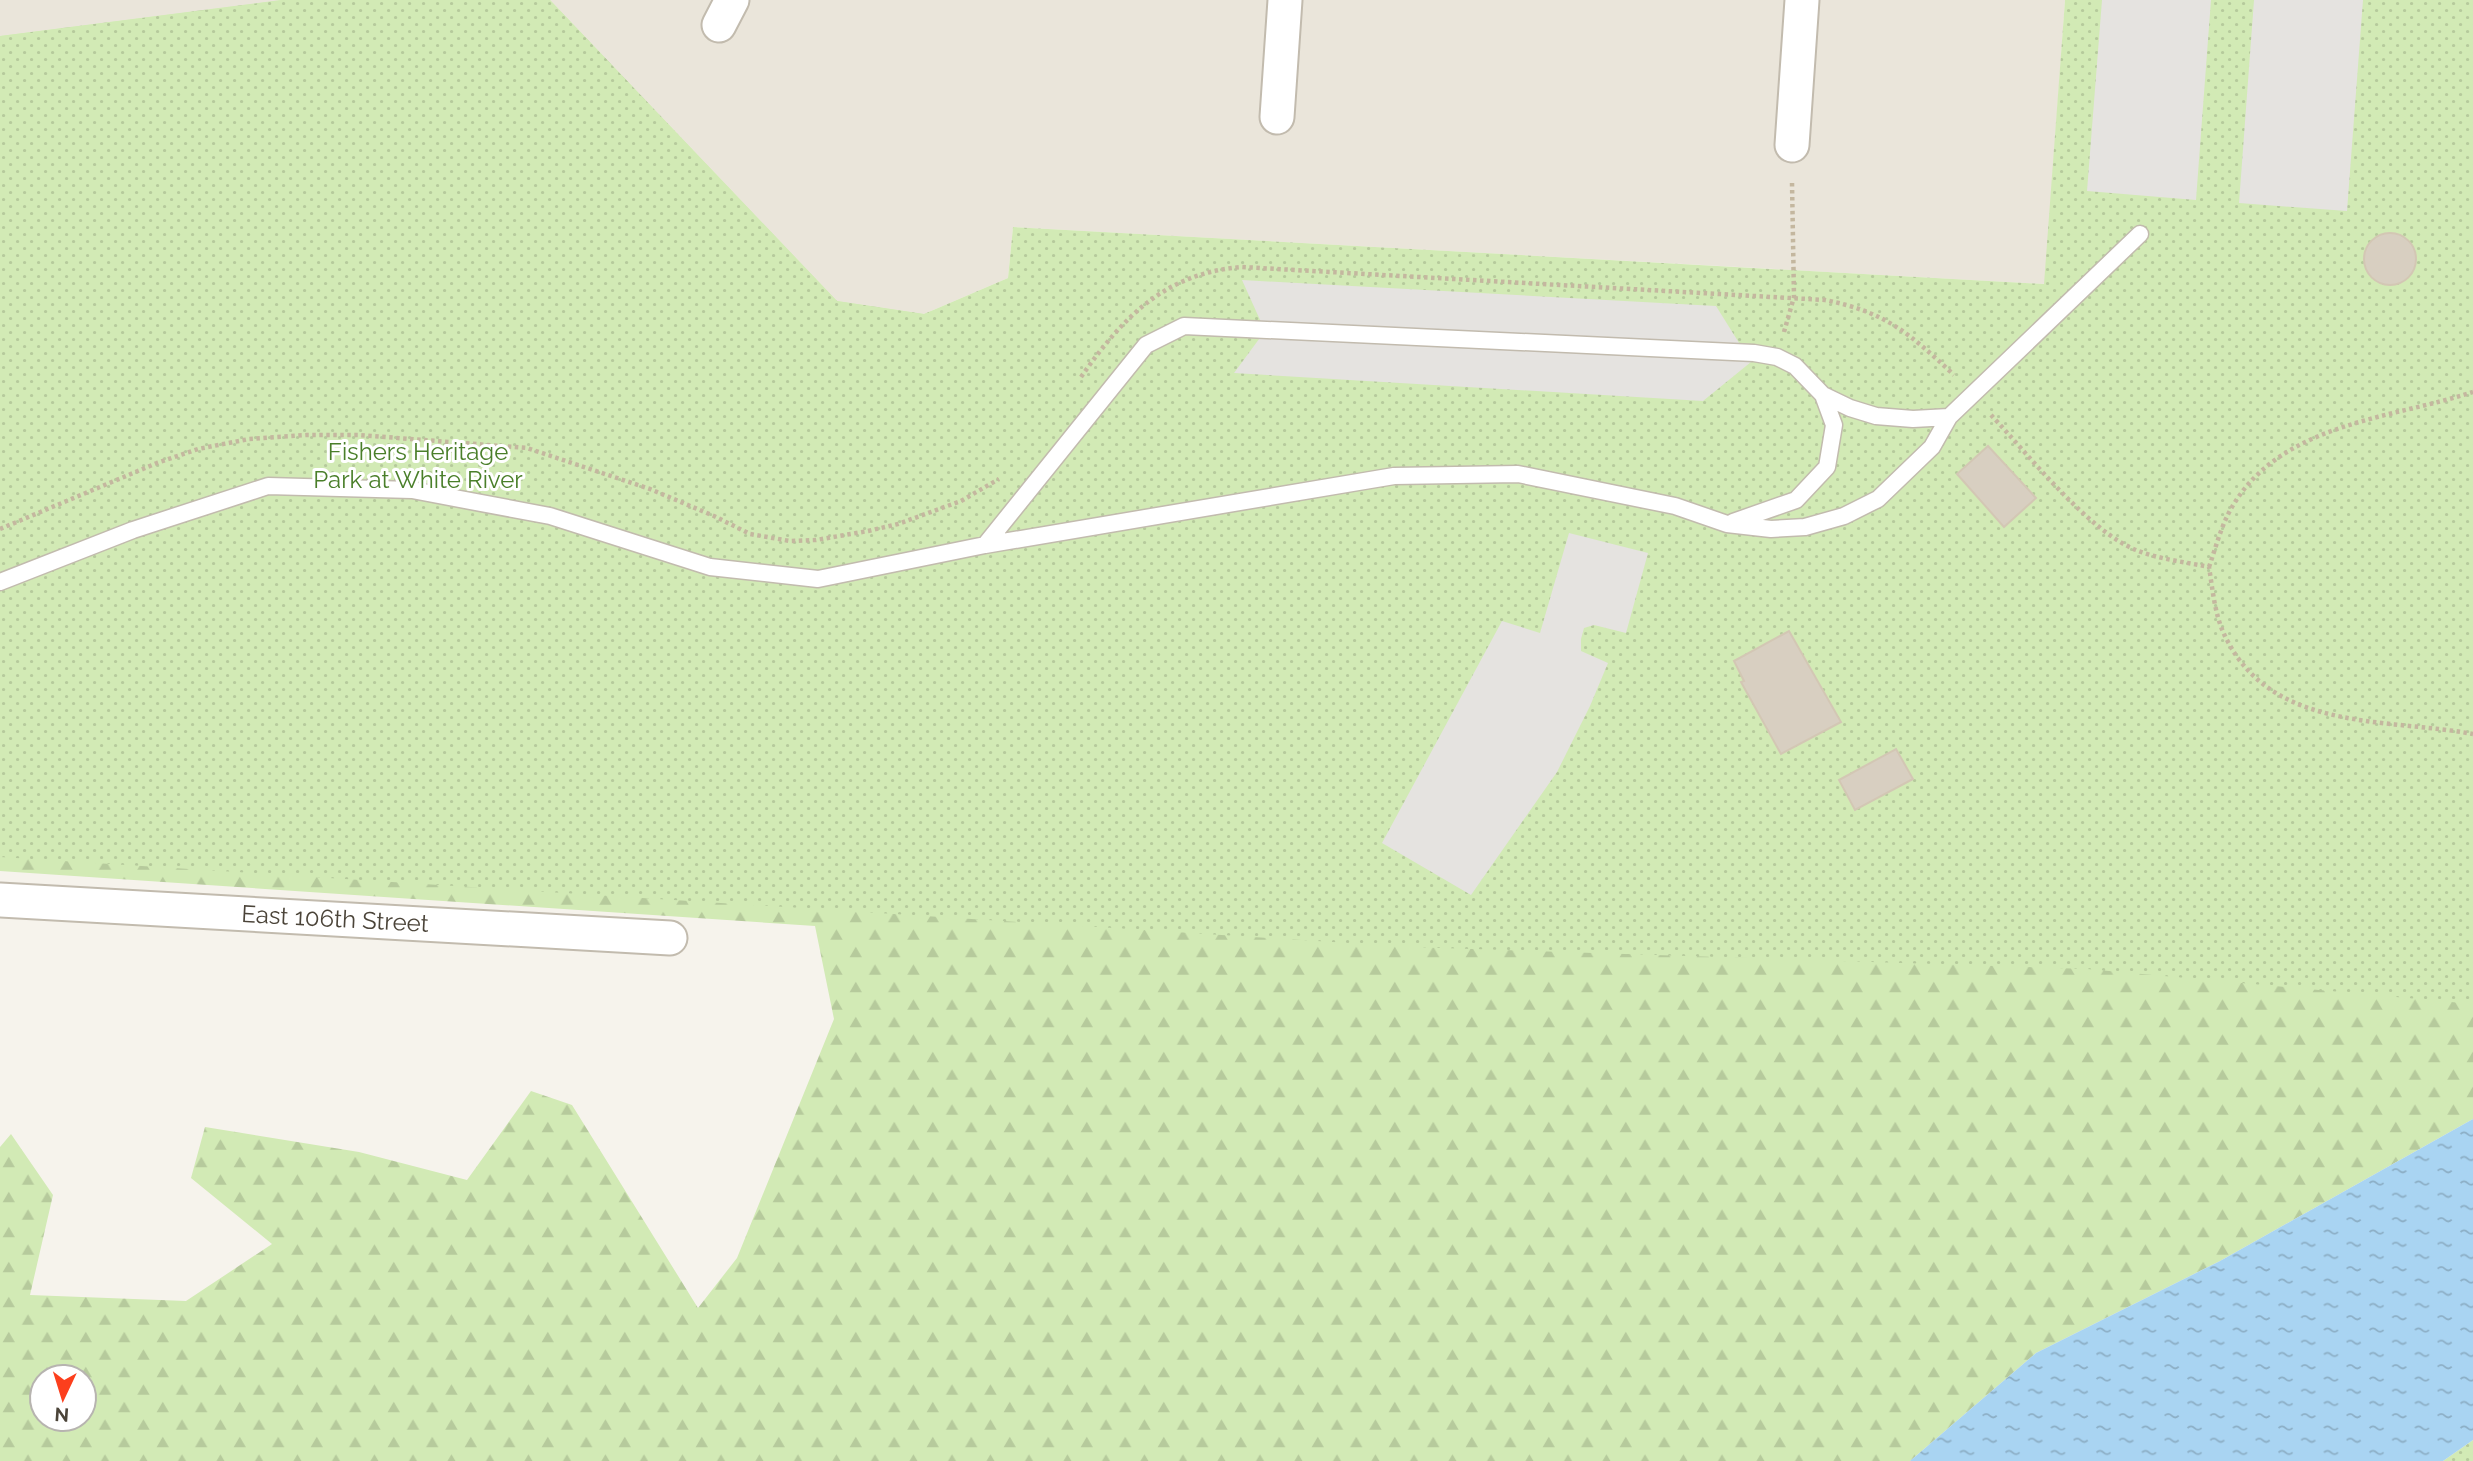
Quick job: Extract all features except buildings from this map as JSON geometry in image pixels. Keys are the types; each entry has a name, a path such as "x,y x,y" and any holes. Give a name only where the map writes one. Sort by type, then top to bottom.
{"street":[{"path":"1277,117 1284,0"},
{"path":"1792,145 1802,0"},
{"name":"East 106th Street","path":"0,900 670,938"}],"lane":[{"path":"0,582 133,530 268,486 412,490 550,516 710,567 818,579 985,545 1394,476 1518,474 1675,506 1727,524 1771,529 1805,527 1844,516 1878,499 1932,447 1949,417 2140,234"},
{"path":"985,545 1146,345 1184,326 1754,353 1777,357 1810,379 1823,395 1833,425 1827,467 1796,500 1727,524"},
{"path":"1823,395 1876,416 1913,419 1949,417"}],"path":[{"path":"1777,357 1794,297 1792,145"},
{"path":"1074,387 1119,328 1141,308 1178,283 1220,269 1242,267 1794,297 1851,305 1884,318 1920,343 2069,499 2108,533 2137,551 2209,567"},
{"path":"2473,392 2351,424 2311,439 2287,452 2248,486 2234,504 2209,567 2216,611 2226,639 2246,667 2274,692 2310,709 2339,717 2473,734"},
{"path":"0,529 198,449 249,439 307,435 359,435 527,447 650,489 750,534 790,541 816,540 898,524 961,501 1003,475"}],"shaded area":[{"path":"0,0 283,0 0,36"},
{"path":"550,0 2065,0 2045,284 1013,227 1008,278 924,314 837,301"},
{"path":"2102,0 2211,0 2196,200 2087,191"},
{"path":"2254,0 2363,0 2347,211 2239,203"},
{"path":"1242,280 1716,306 1751,362 1703,401 1234,373 1265,331"},
{"path":"1569,533 1648,553 1626,633 1594,625 1584,628 1581,651 1608,663 1590,706 1557,772 1471,895 1382,843 1502,621 1540,633"}],"green space":[{"name":"Fishers Heritage Park at White River","path":"281,0 550,0 837,301 924,314 1042,270 2473,775 2473,1119 2220,1261 2036,1353 1910,1461 0,1461 0,1147 11,1134 53,1195 30,1295 186,1301 272,1244 191,1178 205,1127 359,1152 467,1180 531,1091 572,1105 698,1308 737,1258 834,1019 815,926 0,871 0,36"},
{"name":"Fishers Heritage Park at White River","path":"283,0 550,0 837,301 924,314 1008,278 1013,227 2044,284 2065,0 2473,0 2473,1004 2087,969 1411,947 0,857 0,36"},
{"path":"2473,1440 2473,1461 2443,1461"}],"water":[{"path":"2473,1119 2473,1440 2443,1461 1910,1461 2036,1353 2220,1261"}]}
